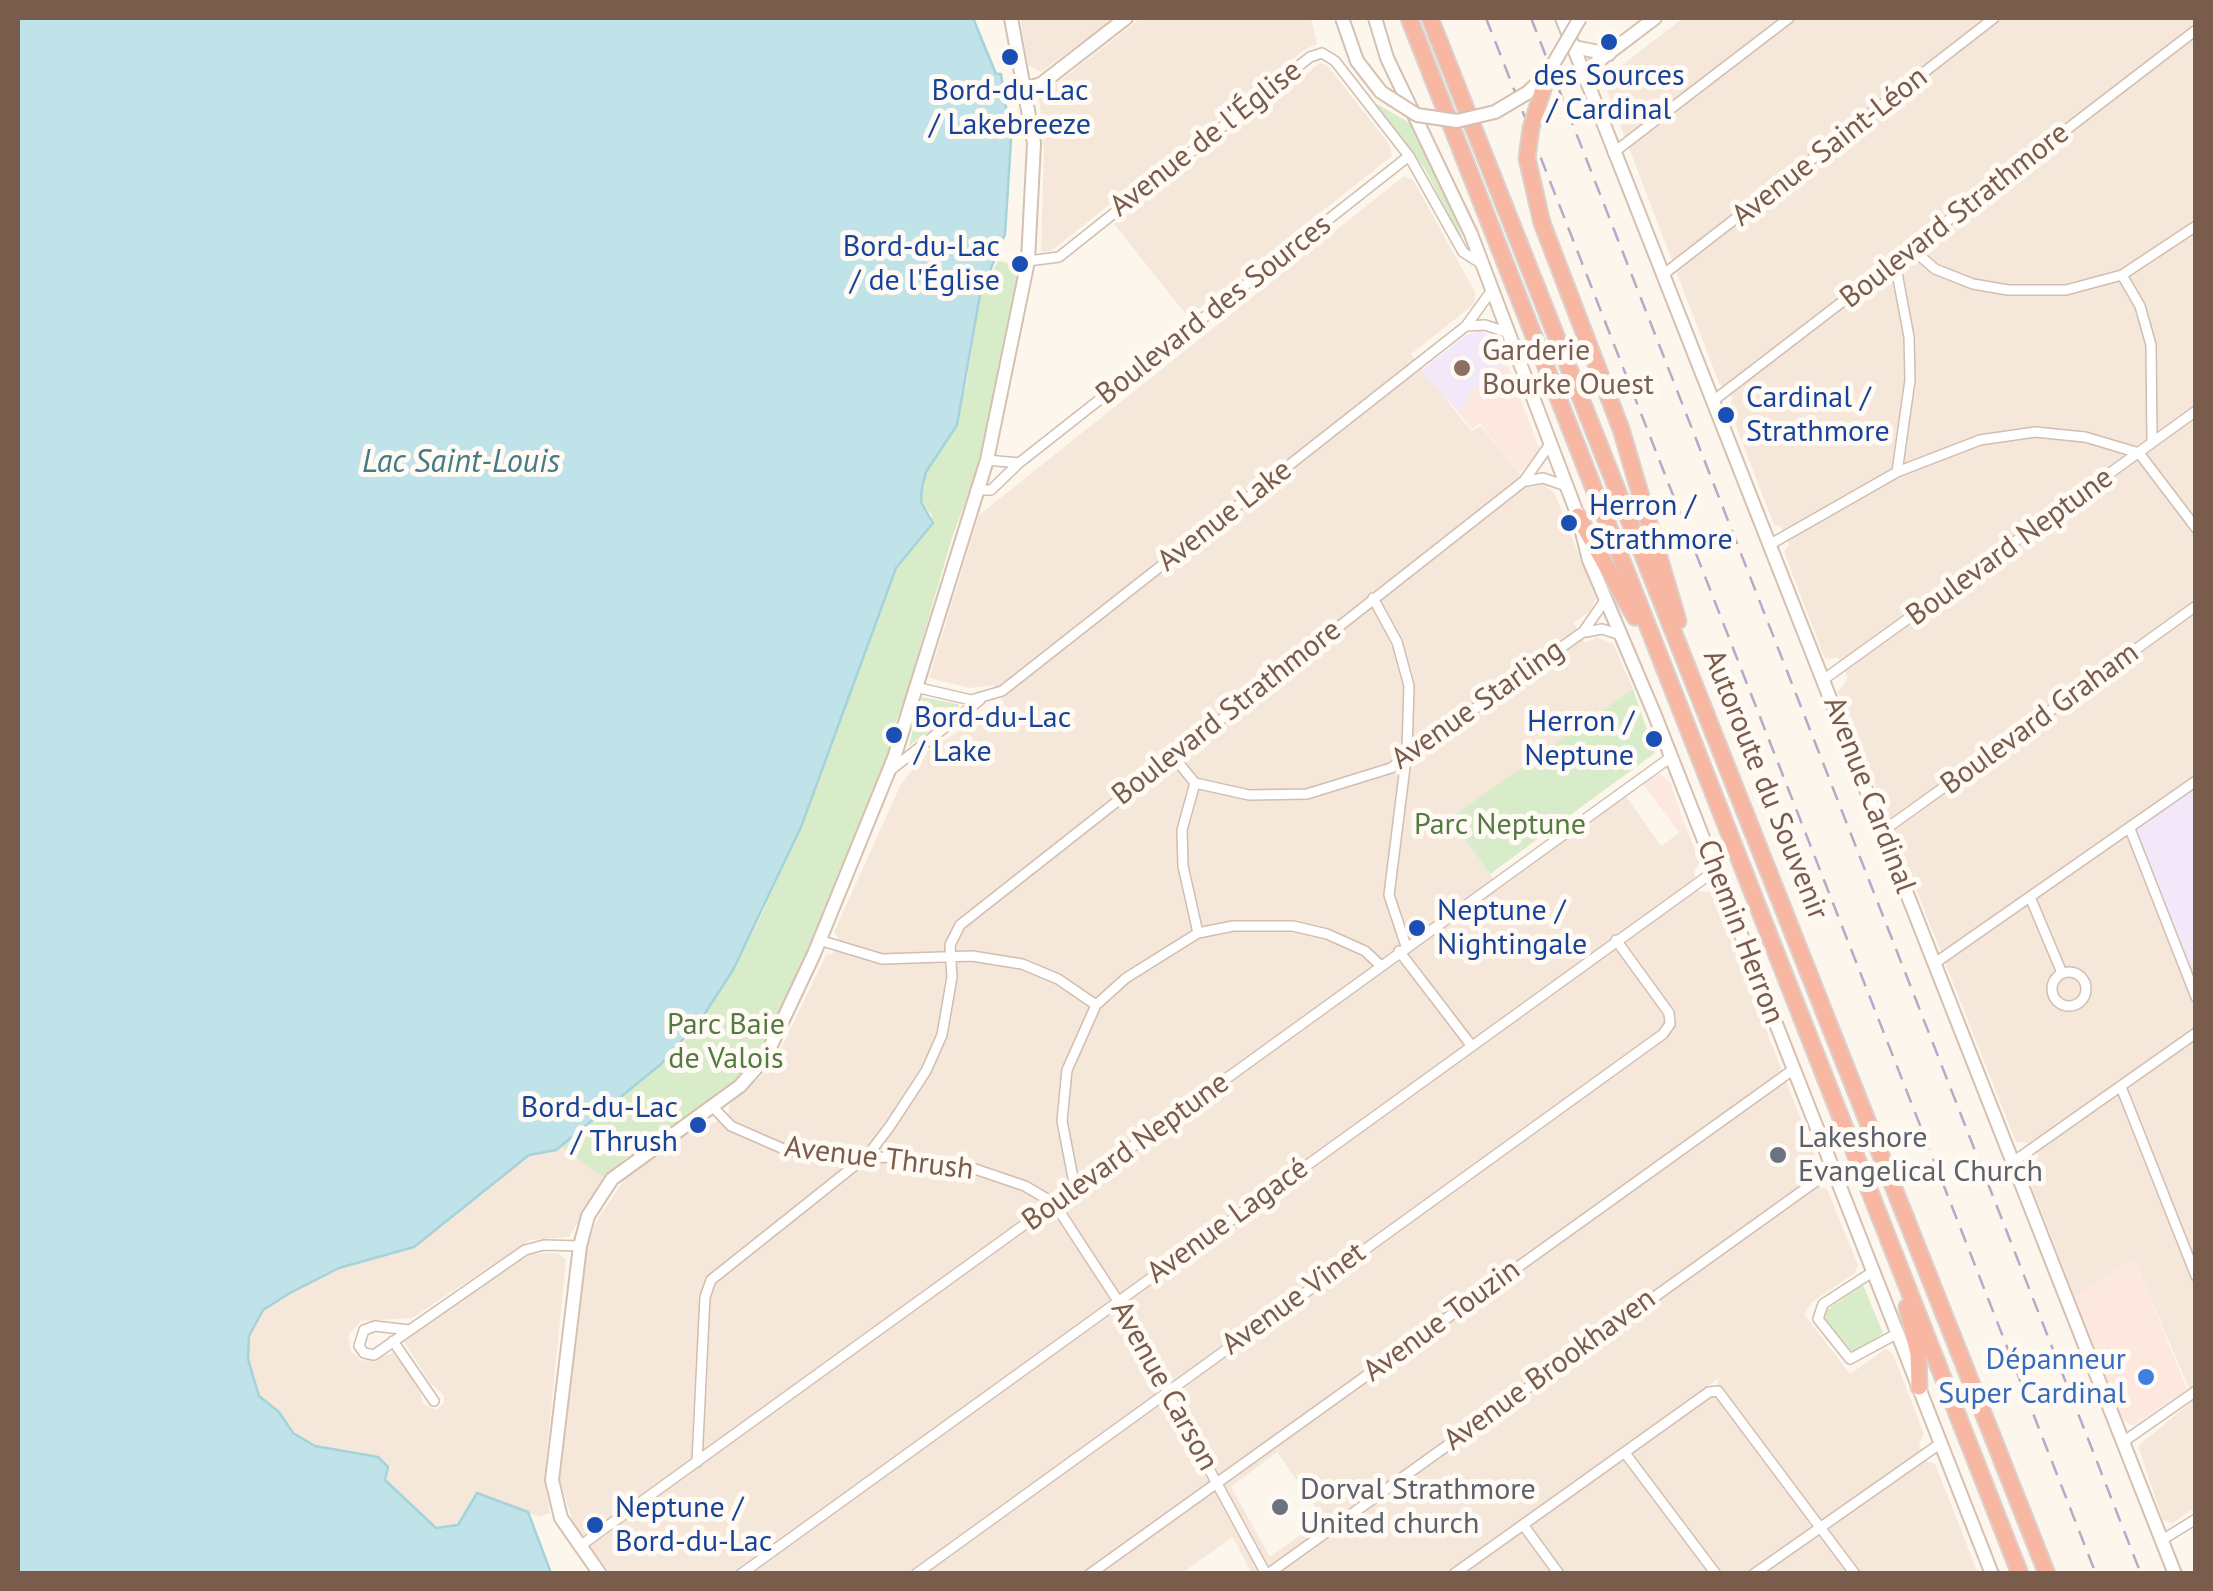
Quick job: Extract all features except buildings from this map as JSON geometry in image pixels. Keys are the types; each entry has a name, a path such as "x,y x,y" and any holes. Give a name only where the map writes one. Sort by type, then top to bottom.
{"highway":[{"name":"Autoroute du Souvenir","path":"1409,18 2020,1574"},
{"name":"Autoroute du Souvenir","path":"1430,18 2047,1574"},
{"path":"1548,73 1530,128 1527,158 1542,223 1621,429 1697,688"},
{"path":"1578,516 1662,665"},
{"path":"1897,1260 1918,1354 1919,1387"}],"main road":[{"path":"600,1574 561,1518 552,1480 580,1246 588,1216 612,1179 746,1080 765,1058 820,940 890,770 986,460 1028,261 1035,167 1012,18"},
{"path":"1025,89 1041,84 1126,18"},
{"path":"1342,18 1352,49 1372,83 1398,105 1426,117 1457,121 1484,116 1513,103 1548,73 1580,18"},
{"name":"Chemin Herron","path":"1375,18 1392,68 1452,189 1483,265 1578,516 1580,536 1672,756 1992,1574"},
{"name":"Avenue Cardinal","path":"1562,18 2174,1574"},
{"path":"1584,72 1655,18"},
{"path":"1574,46 1609,54"}],"street":[{"path":"1612,153 1789,18"},
{"name":"Avenue Saint-Léon","path":"1664,274 1994,18"},
{"name":"Boulevard Strathmore","path":"1714,401 2196,30"},
{"name":"Avenue de l'Église","path":"1028,261 1059,256 1314,55 1331,57 1409,156"},
{"path":"1409,156 1463,252 1483,265"},
{"name":"Boulevard des Sources","path":"976,490 992,490 1019,464 1409,156"},
{"path":"1912,249 1918,259 1952,277 2008,290 2066,290 2122,275 2196,226"},
{"path":"1895,262 1910,352 1898,472"},
{"path":"2122,275 2140,306 2151,345 2152,442"},
{"name":"Avenue Lake","path":"890,770 980,700 1002,691 1029,671 1466,326 1492,290"},
{"path":"1466,326 1486,325 1509,333"},
{"name":"Boulevard Neptune","path":"1823,680 2196,411"},
{"path":"1770,544 1898,472 1980,440 2035,432 2085,437 2140,453 2196,528"},
{"name":"Boulevard Strathmore","path":"951,957 953,935 972,913 1524,481 1550,444"},
{"path":"986,460 1019,464"},
{"path":"1524,481 1543,478 1566,486"},
{"path":"1373,598 1394,634 1408,678 1406,759 1390,894 1402,949 1471,1045"},
{"name":"Avenue Starling","path":"1195,783 1249,796 1306,794 1391,768 1583,632 1606,600"},
{"name":"Boulevard Graham","path":"1883,831 2196,606"},
{"name":"Avenue Starling","path":"1583,632 1602,629 1621,635"},
{"path":"916,687 980,700"},
{"path":"1173,756 1195,783 1182,830 1182,848 1198,934"},
{"name":"Boulevard Neptune","path":"580,1546 1672,756"},
{"path":"1935,963 2196,781"},
{"path":"2130,829 2196,997"},
{"name":"Avenue Lagacé","path":"740,1574 1716,870"},
{"path":"2030,897 2062,973"},
{"path":"1076,1188 1062,1121 1067,1070 1096,1005 1159,955 1198,934 1233,926 1293,926 1365,951 1381,966"},
{"path":"820,940 882,958 985,957 1035,968 1096,1005"},
{"name":"Avenue Vinet","path":"916,1574 1663,1034 1670,1024 1669,1013 1616,940"},
{"path":"696,1462 705,1296 711,1280 864,1157 934,1055 948,1008 951,957"},
{"path":"2013,1162 2196,1033"},
{"name":"Avenue Touzin","path":"1090,1574 1794,1069"},
{"path":"2121,1088 2196,1276"},
{"name":"Avenue Thrush","path":"712,1106 723,1121 772,1146 832,1158 966,1166 1025,1186 1054,1204"},
{"name":"Avenue Brookhaven","path":"1267,1574 1833,1168"},
{"name":"Avenue Carson","path":"1054,1204 1118,1300 1267,1574"},
{"path":"408,1330 375,1326 364,1330 359,1346 364,1354 374,1355 525,1250 544,1245 580,1246"},
{"path":"1874,1271 1823,1304 1818,1319 1850,1360 1898,1333"},
{"path":"394,1341 434,1401"},
{"path":"2123,1442 2196,1391"},
{"path":"1454,1574 1710,1392 1718,1392 1855,1574"},
{"path":"1754,1574 1941,1444"},
{"path":"1625,1452 1716,1574"},
{"path":"2162,1540 2196,1519"},
{"path":"1524,1526 1559,1574"}],"shaded area":[{"path":"1020,18 1115,18 1041,72 1028,65"},
{"path":"1141,18 1311,18 1317,44 1304,50 1051,251 1041,252 1044,149 1039,97"},
{"path":"1683,18 2195,18 2195,781 2185,969 2195,962 2195,1515 2191,1510 2173,1523 2163,1520 2138,1446 2194,1400 2134,1259 2075,1297 2026,1171 2039,1156 2029,1143 2016,1142 1838,692 1848,678 1838,658 1825,659 1784,552 1789,545 1781,526 1774,525 1729,408 1733,398 1719,383 1603,80"},
{"path":"1320,63 1327,65 1390,145 1392,156 1188,317 1114,224"},
{"path":"1404,176 1413,180 1475,292 1474,304 1411,354 1471,431 1481,426 1531,488 1543,484 1555,494 1596,599 1591,610 1574,623 1585,643 1597,637 1613,644 1633,689 1451,819 1499,887 1625,795 1661,846 1686,828 1700,862 1694,872 1698,891 1712,892 1817,1160 1813,1170 1820,1187 1827,1189 1858,1265 1855,1273 1812,1302 1804,1314 1850,1374 1885,1349 1893,1354 1924,1434 1919,1444 1926,1461 1935,1464 1978,1573 1464,1573 1713,1396 1720,1377 1445,1573 1251,1573 1233,1537 1182,1573 611,1574 574,1526 560,1480 583,1259 597,1220 624,1180 702,1122 712,1124 729,1113 729,1105 773,1065 826,955 832,954 838,938 834,932 901,784 930,749 1004,703 993,685 970,688 929,678 979,515","holes":["1277,1452 1323,1518 1270,1557 1231,1487"]},
{"name":"Garderie Bourke Ouest","path":"1479,331 1495,337 1507,363 1467,394 1470,400 1457,410 1421,371 1466,335"},
{"path":"1507,363 1539,448 1536,458 1519,473 1480,423 1471,429 1457,410 1470,400 1466,395"},
{"path":"1660,774 1670,782 1686,828 1679,833 1642,782"},
{"path":"2195,781 2195,962 2185,970 2130,829"},
{"path":"561,1146 605,1179 569,1237 530,1240 412,1318 361,1321 348,1336 351,1351 362,1361 394,1353 419,1387 423,1404 436,1410 444,1403 444,1395 430,1383 403,1340 530,1254 558,1253 566,1260 544,1479 550,1513 539,1517 477,1493 458,1525 436,1528 385,1480 388,1467 378,1457 315,1446 293,1433 285,1419 259,1396 248,1359 249,1336 263,1310 290,1293 339,1268 414,1247 529,1155"},
{"path":"2134,1258 2187,1389 2133,1426 2123,1420 2075,1297"}],"green space":[{"path":"1375,103 1410,123 1449,198 1465,247 1425,169"},
{"name":"Parc Baie de Valois","path":"998,261 1021,266 979,465 952,538 906,695 896,722 886,727 892,745 807,955 753,1065 731,1085 626,1158 605,1179 561,1146 661,1064 690,1035 733,970 760,918 801,827 896,568 930,527 932,515 921,502 926,472 966,386 980,295"},
{"name":"Parc Neptune","path":"1633,689 1655,753 1490,874 1450,818"},
{"path":"922,697 958,704 960,709 909,746"},
{"path":"1863,1285 1883,1333 1854,1353 1824,1319 1824,1312"}],"water":[{"name":"Lac Saint-Louis","path":"18,18 973,18 996,74 1001,74 1011,140 1005,234 980,295 957,425 926,472 922,488 921,502 933,523 896,568 801,827 733,970 702,1018 661,1064 556,1150 529,1155 414,1247 339,1268 290,1293 263,1310 249,1336 248,1359 259,1396 279,1412 293,1433 315,1446 378,1457 388,1467 385,1480 436,1528 458,1525 477,1493 528,1512 551,1573 18,1573"}],"railway":[{"path":"1486,18 2096,1574"},
{"path":"1531,18 2141,1574"}],"place":[{"name":"des Sources / Cardinal","path":"1609,42"},
{"name":"Bord-du-Lac / Lakebreeze","path":"1010,57"},
{"name":"Bord-du-Lac / de l'Église","path":"1020,264"},
{"name":"Garderie Bourke Ouest","path":"1462,368"},
{"name":"Cardinal / Strathmore","path":"1726,415"},
{"name":"Herron / Strathmore","path":"1569,523"},
{"name":"Bord-du-Lac / Lake","path":"894,735"},
{"name":"Herron / Neptune","path":"1654,739"},
{"name":"Neptune / Nightingale","path":"1417,928"},
{"name":"Bord-du-Lac / Thrush","path":"698,1125"},
{"name":"Lakeshore Evangelical Church","path":"1778,1155"},
{"name":"Dépanneur Super Cardinal","path":"2146,1377"},
{"name":"Dorval Strathmore United church","path":"1280,1507"},
{"name":"Neptune / Bord-du-Lac","path":"595,1525"}]}
